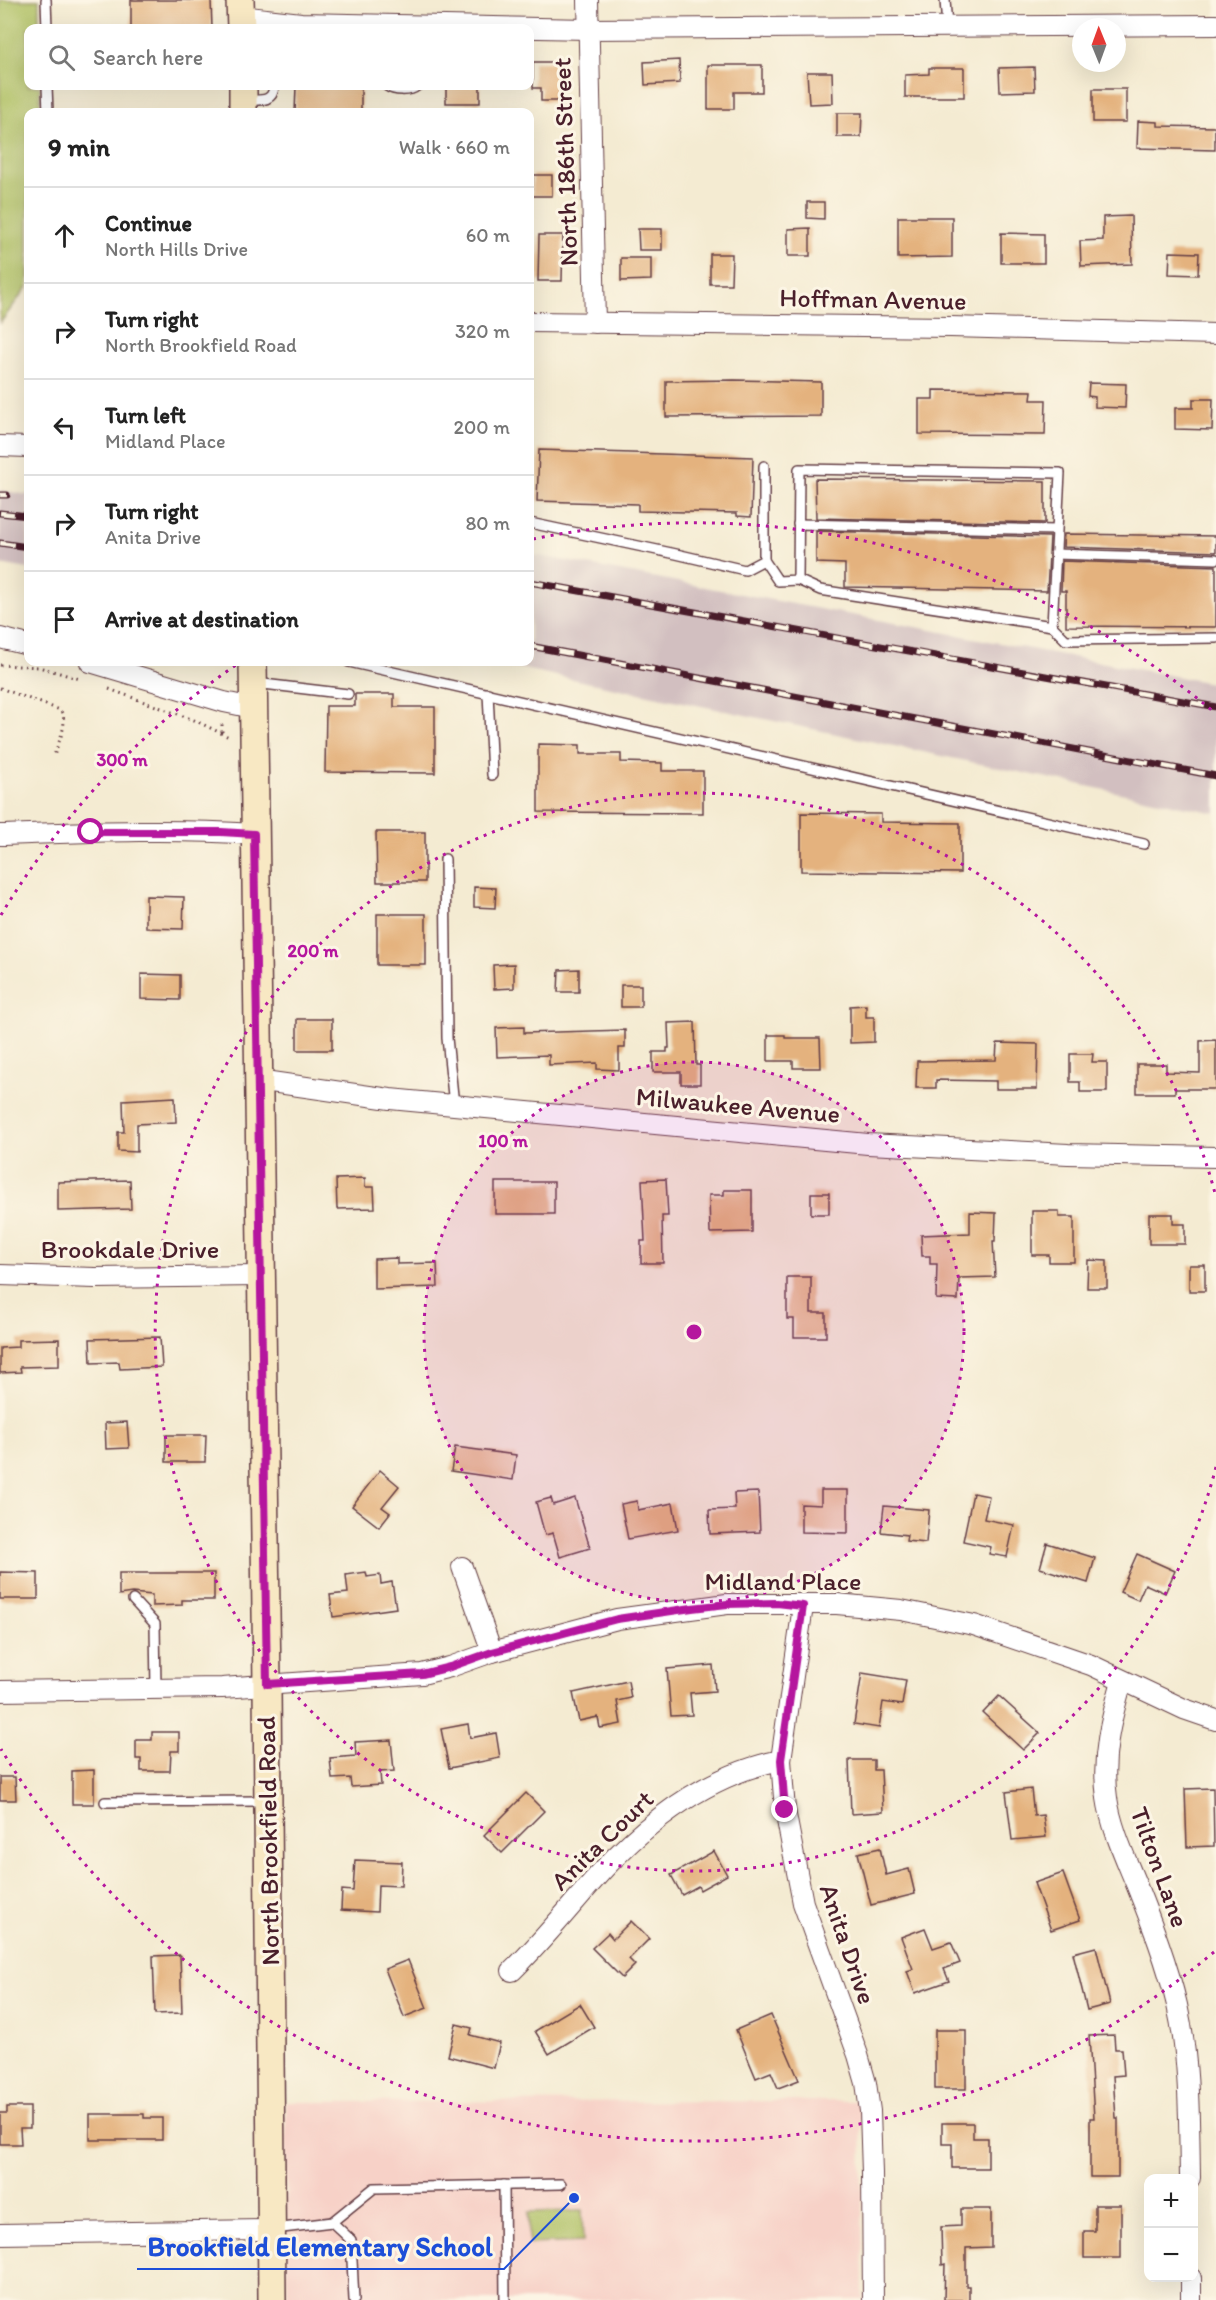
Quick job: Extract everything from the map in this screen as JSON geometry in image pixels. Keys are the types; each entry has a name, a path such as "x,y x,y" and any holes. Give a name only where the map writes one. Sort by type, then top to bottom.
{"street":[{"name":"North 186th Street","path":"588,0 595,323"},
{"path":"241,15 320,24"},
{"path":"534,28 1216,25"},
{"name":"Hoffman Avenue","path":"534,322 951,327 1216,334"},
{"path":"0,446 24,447"},
{"path":"0,638 24,644"},
{"path":"103,666 224,702 253,684"},
{"name":"North Brookfield Road","path":"253,684 267,1684 272,2300"},
{"path":"0,835 112,831 254,834"},
{"name":"Milwaukee Avenue","path":"257,1080 390,1099 868,1143 1068,1154 1216,1157"},
{"name":"Brookdale Drive","path":"0,1275 95,1278 260,1276"},
{"path":"462,1567 492,1652"},
{"name":"Midland Place","path":"0,1691 222,1688 422,1674 492,1652 617,1619 727,1604 777,1603 803,1606 837,1604 901,1610 974,1625 1091,1665 1122,1681 1216,1720"},
{"name":"Anita Drive","path":"803,1606 781,1760 785,1810 803,1903 866,2083 870,2111 873,2300"},
{"name":"Tilton Lane","path":"1122,1681 1108,1731 1105,1775 1107,1798 1128,1863 1157,1936 1178,2007 1189,2115 1190,2174"},
{"name":"Anita Court","path":"512,1971 603,1871 657,1820 686,1799 719,1781 753,1766 781,1760"},
{"path":"0,2234 271,2230"},
{"path":"1191,2282 1191,2300"}],"lane":[{"path":"46,0 47,24"},
{"path":"945,0 947,27"},
{"path":"47,90 48,108"},
{"path":"243,99 266,100 271,98 274,90"},
{"path":"764,466 764,560 778,581 798,580 820,590 1052,626 1066,640 1216,638"},
{"path":"798,580 799,469 1060,473 1052,626"},
{"path":"534,523 745,570 764,560"},
{"path":"798,524 1056,530"},
{"path":"1055,554 1216,558"},
{"path":"367,666 1144,844"},
{"path":"253,684 348,694"},
{"path":"488,693 492,775"},
{"path":"445,859 447,1038 454,1105"},
{"path":"133,1600 155,1624 156,1689"},
{"path":"105,1802 268,1801"},
{"path":"271,2230 332,2222 374,2188 561,2184"},
{"path":"504,2185 505,2300"},
{"path":"332,2222 351,2240 354,2300"}],"path":[{"path":"0,665 39,667 88,681"},
{"path":"0,688 60,710 65,723 54,756"},
{"path":"109,689 222,732 231,738 232,745"},
{"path":"222,722 222,732"}],"shaded area":[{"path":"0,490 24,494 24,568 0,564"},
{"path":"534,555 1216,684 1216,813 509,666 534,666"},
{"path":"861,2101 863,2300 287,2300 286,2102"}],"green space":[{"path":"0,0 39,0 39,24 24,24 24,90 40,90 40,108 24,108 24,291 0,323"},
{"path":"582,2211 583,2242 529,2244 529,2212"}],"building":[{"path":"131,0 211,0 212,24 131,24"},
{"path":"679,60 680,83 645,85 644,62"},
{"path":"534,62 561,62 559,101 541,101 541,88 534,88"},
{"path":"708,65 762,65 762,92 734,92 734,109 708,109"},
{"path":"1034,67 1035,91 1000,92 999,68"},
{"path":"929,68 964,68 964,97 905,97 905,75 929,74"},
{"path":"807,72 832,72 833,103 809,104"},
{"path":"1093,89 1126,89 1126,122 1093,122"},
{"path":"296,90 361,90 361,108 295,108"},
{"path":"446,90 480,90 480,103 446,103"},
{"path":"837,113 862,113 861,137 837,137"},
{"path":"1138,121 1158,122 1158,126 1215,127 1215,150 1137,148"},
{"path":"534,175 552,175 552,196 534,196"},
{"path":"807,202 824,202 824,219 807,218"},
{"path":"1131,216 1132,264 1081,266 1080,241 1103,240 1103,217"},
{"path":"898,217 952,217 952,257 898,258"},
{"path":"810,228 810,256 788,256 788,229"},
{"path":"638,229 662,229 662,250 639,250"},
{"path":"1001,233 1044,234 1044,263 1001,263"},
{"path":"539,235 563,235 562,281 538,281"},
{"path":"1170,252 1199,253 1198,275 1169,274"},
{"path":"710,254 732,254 731,284 710,284"},
{"path":"621,258 651,258 651,280 621,281"},
{"path":"666,381 821,382 821,416 666,417"},
{"path":"1089,383 1126,384 1125,408 1095,407 1095,397 1088,396"},
{"path":"933,390 1032,391 1031,400 1046,400 1045,435 919,434 919,399 933,399"},
{"path":"1193,399 1213,399 1212,430 1175,429 1175,408 1193,408"},
{"path":"539,450 753,457 751,517 737,516 737,513 638,511 638,504 537,501"},
{"path":"815,479 1045,481 1045,523 816,518"},
{"path":"816,531 1050,537 1047,591 845,587 845,564 816,563"},
{"path":"1064,534 1216,536 1216,552 1063,547"},
{"path":"1062,561 1216,566 1216,627 1066,626 1066,591 1061,591"},
{"path":"355,694 394,694 394,707 435,707 435,773 325,772 326,706 355,706"},
{"path":"538,744 580,745 580,754 621,754 621,762 662,763 662,771 703,771 703,813 538,812"},
{"path":"801,813 881,814 881,822 960,823 960,873 801,871"},
{"path":"376,832 425,832 425,882 377,882"},
{"path":"474,887 496,888 495,908 474,907"},
{"path":"146,896 184,897 183,929 146,928"},
{"path":"377,914 426,914 426,965 377,965"},
{"path":"514,964 514,988 494,989 493,965"},
{"path":"579,969 579,992 558,992 559,970"},
{"path":"141,974 180,975 180,1000 141,999"},
{"path":"621,985 641,985 641,1007 621,1007"},
{"path":"866,1005 866,1017 874,1017 874,1042 850,1043 850,1006"},
{"path":"297,1019 332,1019 332,1050 297,1050"},
{"path":"695,1022 696,1065 700,1065 700,1084 681,1084 681,1072 653,1072 653,1052 667,1052 669,1048 668,1023"},
{"path":"524,1027 524,1033 625,1030 625,1048 619,1048 619,1070 597,1069 597,1063 549,1065 549,1055 497,1057 496,1028"},
{"path":"768,1035 785,1035 785,1038 820,1038 821,1068 793,1068 793,1061 768,1061"},
{"path":"1216,1040 1216,1089 1175,1089 1175,1093 1137,1093 1137,1064 1166,1064 1166,1072 1200,1073 1200,1041"},
{"path":"997,1043 1038,1044 1037,1089 996,1089 996,1081 936,1080 936,1088 916,1088 917,1061 996,1060"},
{"path":"1070,1054 1093,1054 1092,1062 1107,1062 1107,1092 1080,1092 1080,1082 1070,1082"},
{"path":"175,1097 176,1122 137,1124 137,1152 118,1151 118,1132 124,1132 123,1100"},
{"path":"365,1178 365,1187 374,1187 375,1208 337,1209 336,1179"},
{"path":"666,1179 668,1216 662,1216 663,1263 641,1263 641,1241 645,1241 642,1180"},
{"path":"130,1180 131,1209 58,1211 58,1182"},
{"path":"495,1182 554,1182 554,1214 495,1214"},
{"path":"724,1190 752,1190 752,1232 710,1233 709,1195 724,1195"},
{"path":"811,1193 829,1193 829,1214 811,1214"},
{"path":"1032,1211 1059,1211 1059,1217 1074,1217 1074,1262 1049,1262 1049,1255 1032,1255"},
{"path":"970,1212 996,1213 995,1241 993,1241 995,1277 959,1278 958,1300 936,1299 937,1264 930,1264 930,1256 922,1256 921,1235 970,1233"},
{"path":"1149,1214 1173,1214 1173,1224 1185,1224 1185,1244 1149,1244"},
{"path":"397,1258 397,1264 437,1263 438,1287 374,1289 374,1259"},
{"path":"1088,1260 1107,1261 1107,1288 1087,1288"},
{"path":"1189,1265 1205,1265 1205,1291 1189,1291"},
{"path":"787,1277 811,1277 811,1313 826,1313 826,1337 794,1337 794,1319 787,1319"},
{"path":"160,1337 162,1367 120,1369 119,1362 91,1363 90,1339"},
{"path":"59,1339 59,1366 20,1367 21,1372 0,1373 0,1348 18,1347 18,1340"},
{"path":"127,1422 129,1448 106,1449 105,1423"},
{"path":"166,1435 206,1435 205,1462 166,1462"},
{"path":"455,1447 516,1455 513,1480 451,1471"},
{"path":"380,1470 399,1486 382,1507 390,1513 379,1527 352,1506"},
{"path":"821,1490 848,1490 848,1533 801,1532 801,1504 821,1505"},
{"path":"758,1492 760,1532 710,1534 709,1510 735,1509 734,1493"},
{"path":"973,1493 989,1496 984,1519 1014,1525 1007,1557 989,1554 991,1547 963,1541"},
{"path":"551,1498 553,1505 575,1498 590,1548 560,1557 553,1533 545,1535 536,1502"},
{"path":"637,1501 638,1510 673,1503 678,1530 628,1539 621,1504"},
{"path":"884,1506 929,1510 926,1543 906,1541 907,1535 881,1532"},
{"path":"1047,1543 1095,1558 1088,1583 1040,1568"},
{"path":"1137,1554 1175,1571 1165,1593 1145,1584 1138,1600 1120,1592"},
{"path":"0,1572 38,1573 38,1599 0,1599"},
{"path":"366,1572 367,1577 380,1575 381,1584 392,1582 396,1608 333,1617 330,1595 348,1593 346,1575"},
{"path":"119,1573 214,1573 214,1600 182,1600 182,1605 152,1606 152,1595 132,1593 119,1595"},
{"path":"713,1665 715,1691 690,1693 692,1715 671,1716 667,1669"},
{"path":"862,1673 906,1680 902,1705 883,1702 879,1728 854,1724"},
{"path":"628,1681 631,1698 617,1701 621,1724 600,1728 598,1717 579,1721 573,1693"},
{"path":"999,1696 1040,1733 1023,1750 983,1713"},
{"path":"468,1724 470,1738 496,1733 500,1758 449,1768 441,1729"},
{"path":"152,1732 179,1732 179,1751 171,1751 170,1771 141,1771 141,1759 136,1759 136,1740 152,1740"},
{"path":"391,1740 394,1771 380,1772 381,1785 351,1787 350,1778 332,1779 330,1758 356,1756 355,1742"},
{"path":"849,1760 874,1760 874,1770 881,1770 883,1812 851,1814"},
{"path":"94,1770 94,1804 72,1804 72,1771"},
{"path":"0,1777 15,1777 16,1800 0,1800"},
{"path":"1213,1788 1214,1846 1187,1847 1185,1789"},
{"path":"1031,1789 1034,1816 1043,1815 1046,1837 1012,1840 1006,1792"},
{"path":"526,1793 544,1811 502,1853 484,1835"},
{"path":"880,1848 886,1875 909,1869 915,1894 871,1905 858,1853"},
{"path":"714,1851 727,1875 700,1890 698,1886 682,1895 671,1875"},
{"path":"355,1860 402,1862 401,1886 378,1885 377,1912 341,1910 342,1890 353,1891"},
{"path":"1063,1873 1080,1920 1051,1930 1034,1883"},
{"path":"631,1921 649,1939 629,1959 635,1965 622,1978 592,1948 608,1933 613,1939"},
{"path":"925,1928 933,1948 951,1942 960,1963 944,1969 949,1981 915,1993 907,1971 913,1969 901,1937"},
{"path":"1096,1947 1110,2004 1087,2010 1073,1953"},
{"path":"180,1955 182,2013 155,2014 153,1956"},
{"path":"408,1960 427,2008 404,2017 385,1969"},
{"path":"580,2004 594,2027 549,2054 535,2031"},
{"path":"771,2015 799,2080 778,2088 771,2072 756,2078 736,2030"},
{"path":"456,2024 472,2028 470,2035 500,2043 494,2068 448,2056"},
{"path":"935,2030 966,2030 966,2089 935,2089"},
{"path":"1114,2035 1115,2049 1122,2049 1124,2075 1113,2076 1116,2118 1118,2118 1118,2177 1090,2177 1090,2118 1094,2118 1089,2036"},
{"path":"7,2107 30,2107 30,2128 20,2128 21,2144 0,2144 0,2113 7,2113"},
{"path":"90,2114 144,2114 144,2118 162,2118 162,2140 90,2140"},
{"path":"942,2123 973,2123 973,2138 988,2138 988,2168 952,2168 952,2144 942,2144"},
{"path":"1095,2205 1121,2205 1121,2258 1084,2258 1084,2231 1095,2231"},
{"path":"961,2209 991,2209 991,2247 966,2248 966,2286 969,2286 969,2300 944,2300 945,2264 942,2265 941,2227 961,2226"}],"railway":[{"path":"0,495 7,495"},
{"path":"0,513 24,516"},
{"path":"0,543 24,546"},
{"path":"534,583 1216,707"},
{"path":"534,647 1216,776"}],"place":[{"name":"Brookfield Elementary School","path":"574,2198"}],"route":[{"path":"91,832 254,834 267,1684 422,1674 555,1634 617,1619 692,1608 727,1604 777,1603 803,1606 781,1760 785,1810"}]}
